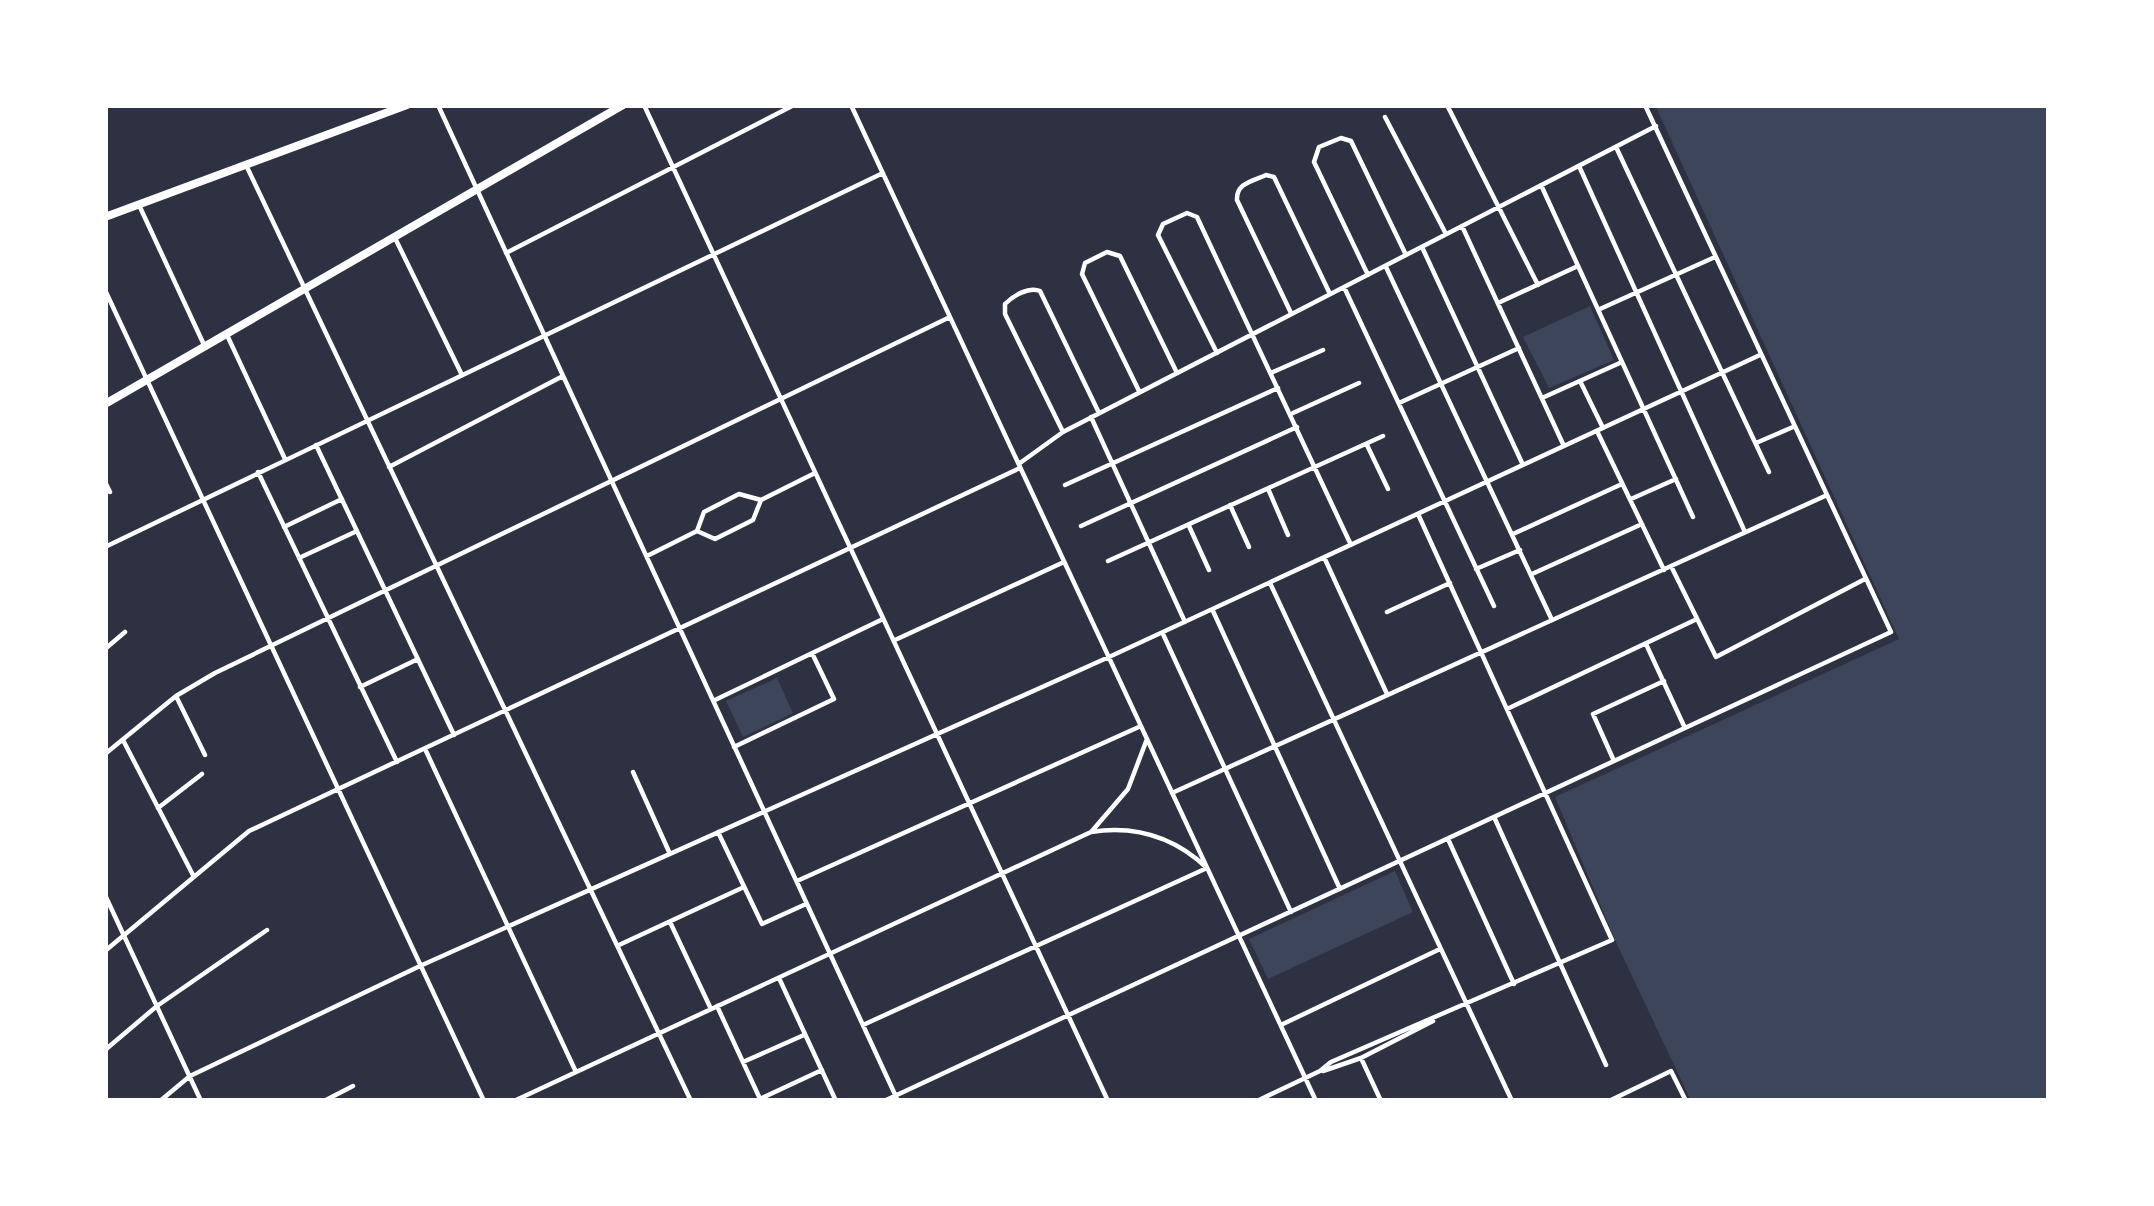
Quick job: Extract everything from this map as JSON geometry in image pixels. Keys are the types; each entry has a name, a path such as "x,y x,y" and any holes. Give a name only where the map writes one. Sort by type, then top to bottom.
{"main road":[{"path":"105,217 407,105"},
{"path":"105,404 623,105"}],"street":[{"path":"437,105 897,1098"},
{"path":"644,105 1108,1101"},
{"path":"506,254 794,105"},
{"path":"851,105 1316,1101"},
{"path":"1448,105 1538,285"},
{"path":"884,1101 1891,632 1645,105"},
{"path":"1385,117 1446,235"},
{"path":"105,951 249,831 1019,466 1091,417 1656,126"},
{"path":"1368,275 1313,159 1316,149 1338,139 1353,144 1406,255"},
{"path":"1616,147 1769,472"},
{"path":"246,165 691,1101"},
{"path":"1579,166 1745,532"},
{"path":"105,547 883,173"},
{"path":"1292,314 1237,197 1241,186 1274,177 1330,294"},
{"path":"1541,185 1693,517"},
{"path":"138,205 206,346"},
{"path":"1217,352 1158,235 1162,224 1187,213 1197,217 1351,545"},
{"path":"1462,226 1564,446"},
{"path":"395,238 462,375"},
{"path":"1422,247 1523,465"},
{"path":"1139,392 1082,274 1085,263 1107,252 1120,256 1177,373"},
{"path":"1598,310 1715,257"},
{"path":"1385,266 1552,620"},
{"path":"1498,303 1578,266"},
{"path":"1344,287 1493,606"},
{"path":"1063,432 1005,314 1005,304 1012,298 1030,289 1040,291 1100,413"},
{"path":"105,290 484,1101"},
{"path":"105,754 176,696 271,646 950,317"},
{"path":"226,334 285,459"},
{"path":"1399,403 1519,348"},
{"path":"1272,373 1323,350"},
{"path":"160,1101 190,1076 420,966 1185,622 1760,356"},
{"path":"1542,398 1622,362"},
{"path":"389,466 563,376"},
{"path":"1580,381 1622,484 1716,657 1865,579"},
{"path":"1291,414 1359,383"},
{"path":"1065,485 1279,388"},
{"path":"1091,417 1185,622"},
{"path":"1756,443 1793,427"},
{"path":"1081,526 1297,428"},
{"path":"1108,561 1383,436"},
{"path":"1366,443 1388,489"},
{"path":"316,445 454,735"},
{"path":"257,472 397,762"},
{"path":"697,531 715,539 753,520 761,500 815,473"},
{"path":"1630,499 1676,479"},
{"path":"105,482 110,492"},
{"path":"1513,535 1622,484"},
{"path":"1268,488 1288,535"},
{"path":"646,556 697,531 704,512 740,494 761,500"},
{"path":"1172,794 1826,496"},
{"path":"284,527 342,500"},
{"path":"1230,505 1249,548"},
{"path":"1320,1072 1351,1053 1612,940 1418,514"},
{"path":"1188,524 1209,570"},
{"path":"1531,575 1642,524"},
{"path":"299,559 357,531"},
{"path":"1477,569 1520,550"},
{"path":"1324,557 1388,696"},
{"path":"893,641 1064,562"},
{"path":"1270,583 1512,1101"},
{"path":"1387,612 1450,583"},
{"path":"1212,609 1340,889"},
{"path":"713,701 884,619"},
{"path":"1507,709 1697,619"},
{"path":"105,650 125,632"},
{"path":"1162,632 1291,912"},
{"path":"1646,644 1685,728"},
{"path":"734,747 834,699 812,653"},
{"path":"360,687 418,659"},
{"path":"1614,761 1593,714 1664,681"},
{"path":"176,696 205,755"},
{"path":"796,881 1141,727"},
{"path":"123,739 193,875"},
{"path":"1091,832 1127,789 1147,739"},
{"path":"425,749 576,1072"},
{"path":"633,772 670,854"},
{"path":"158,808 202,774"},
{"path":"1494,817 1606,1065"},
{"path":"514,1101 1091,832 1131,830 1156,836 1207,868"},
{"path":"718,832 762,925 807,904"},
{"path":"1448,839 1514,984"},
{"path":"863,1024 1207,868"},
{"path":"617,946 744,887"},
{"path":"105,896 201,1101"},
{"path":"670,921 761,1100 822,1070"},
{"path":"105,1050 157,1006 267,930"},
{"path":"1280,1025 1440,950"},
{"path":"778,977 836,1101"},
{"path":"1256,1101 1415,1034 1437,1018"},
{"path":"743,1062 805,1034"},
{"path":"1361,1058 1382,1101"},
{"path":"1609,1101 1671,1071 1686,1101"},
{"path":"324,1101 353,1086"}],"shaded area":[{"path":"1655,105 2049,105 2049,1101 1691,1101 1615,940 1555,797 1899,639"},
{"path":"1590,306 1614,360 1549,388 1523,337"},
{"path":"777,678 793,713 743,737 726,701"},
{"path":"1395,871 1413,912 1268,979 1249,939"}]}
